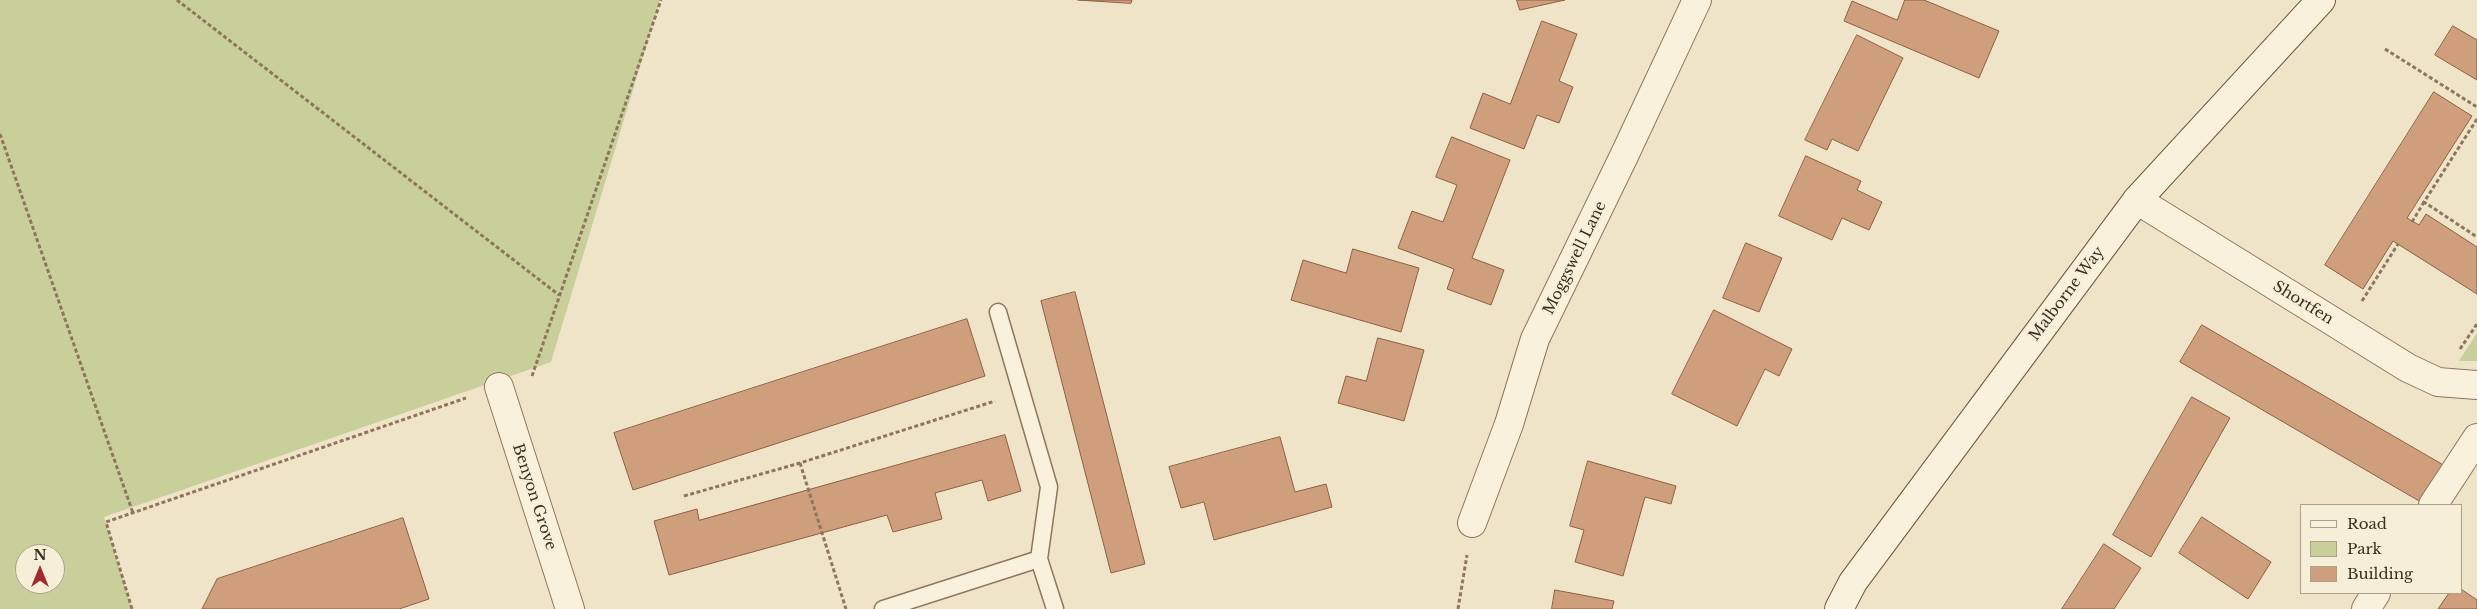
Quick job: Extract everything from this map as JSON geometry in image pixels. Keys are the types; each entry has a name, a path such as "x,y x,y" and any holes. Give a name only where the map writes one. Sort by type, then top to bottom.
{"street":[{"name":"Moggswell Lane","path":"1472,523 1509,424 1535,340 1697,0"},
{"name":"Malborne Way","path":"1839,609 1853,582 2137,200 2321,0"},
{"name":"Shortfen","path":"2137,200 2408,368 2438,382 2477,384"},
{"name":"Benyon Grove","path":"499,386 568,608"},
{"path":"2434,504 2477,438"},
{"path":"2366,609 2375,594"}],"lane":[{"path":"998,312 1049,487 1039,559 1055,609"},
{"path":"883,609 1039,559"}],"path":[{"path":"177,0 559,295"},
{"path":"532,383 532,374 661,0"},
{"path":"2385,49 2477,107"},
{"path":"2412,222 2477,119"},
{"path":"0,134 133,513"},
{"path":"2424,202 2477,237"},
{"path":"2345,328 2398,244"},
{"path":"132,609 106,522 499,386"},
{"path":"684,496 800,463 1022,392"},
{"path":"800,463 846,609"},
{"path":"1458,609 1472,523"}],"green space":[{"path":"0,0 660,0 551,362 104,517 132,609 0,609"},
{"path":"2477,333 2477,361 2459,361"}],"building":[{"path":"1078,0 1132,0 1131,3"},
{"path":"1517,0 1565,0 1520,10"},
{"path":"1905,0 1924,0 1999,31 1979,78 1844,21 1852,1 1897,20"},
{"path":"1542,21 1577,34 1559,81 1573,87 1559,123 1537,115 1524,149 1470,128 1483,93 1510,104"},
{"path":"2453,26 2477,40 2477,80 2435,55"},
{"path":"1857,35 1903,58 1858,151 1832,139 1827,150 1805,140"},
{"path":"2434,92 2472,116 2407,218 2419,225 2426,214 2477,247 2477,294 2393,241 2363,289 2325,265"},
{"path":"1452,137 1510,160 1472,258 1504,270 1491,305 1447,289 1454,269 1398,248 1412,211 1443,222 1457,185 1436,177"},
{"path":"1806,156 1861,181 1857,190 1882,202 1869,230 1842,218 1832,240 1779,216"},
{"path":"1746,243 1782,258 1759,312 1723,298"},
{"path":"1353,249 1419,268 1401,332 1291,300 1303,260 1346,273"},
{"path":"1075,292 1145,564 1111,573 1041,301"},
{"path":"1714,310 1792,349 1779,376 1765,369 1737,426 1672,394"},
{"path":"967,319 985,376 633,490 614,433"},
{"path":"2202,325 2452,470 2427,504 2424,504 2180,362"},
{"path":"1378,338 1424,350 1404,421 1338,403 1346,376 1366,381"},
{"path":"2192,397 2230,418 2151,557 2113,535"},
{"path":"1005,435 1021,491 988,501 982,480 935,493 942,519 893,532 887,515 669,575 654,521 697,509 699,520"},
{"path":"1280,437 1295,492 1326,484 1332,507 1214,540 1204,502 1181,508 1169,467"},
{"path":"1588,461 1676,486 1671,504 1645,497 1623,576 1575,562 1584,530 1570,526"},
{"path":"2202,517 2271,562 2248,599 2179,553"},
{"path":"403,518 429,599 399,609 202,609 217,579"},
{"path":"2104,544 2141,568 2114,609 2062,609"},
{"path":"1555,590 1614,601 1612,609 1552,609"},
{"path":"2462,590 2477,600 2477,609 2438,609 2448,594 2462,594"}]}
